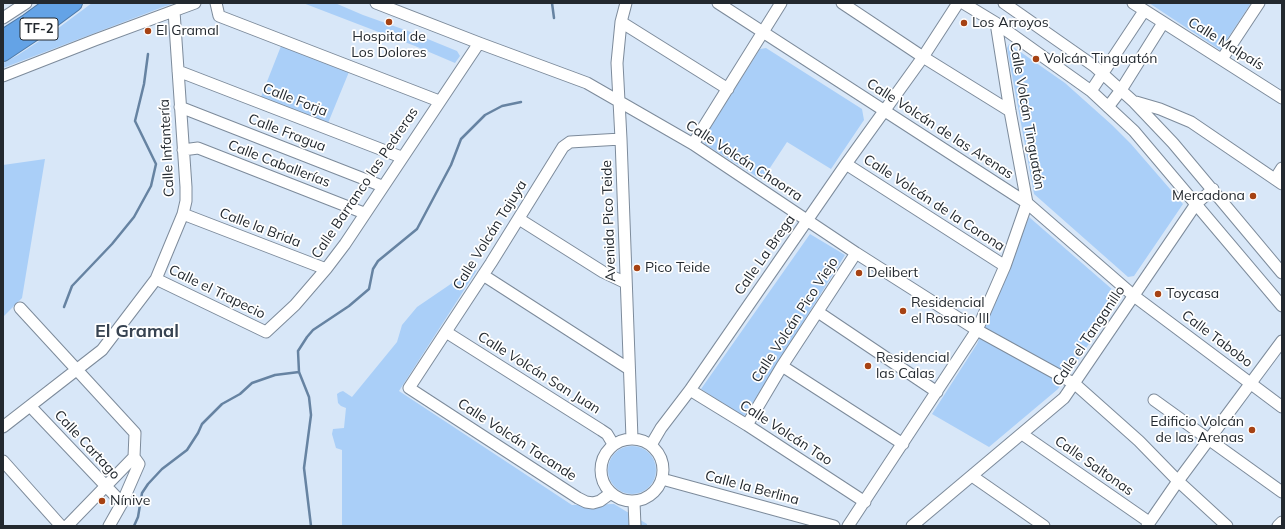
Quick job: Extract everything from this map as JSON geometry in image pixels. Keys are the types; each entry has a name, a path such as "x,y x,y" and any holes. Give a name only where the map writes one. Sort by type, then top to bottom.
{"highway":[{"name":"TF-2","path":"3,38 54,3"},
{"name":"TF-2","path":"3,52 39,29 74,3"}],"street":[{"path":"3,18 26,3"},
{"path":"3,76 195,3"},
{"path":"216,3 220,16 439,101"},
{"name":"Calle Volcán Chaorra","path":"376,3 587,83 693,144 856,253 977,330 1075,384 1139,441 1227,526"},
{"name":"Avenida Pico Teide","path":"626,3 621,22 617,63 621,139 628,369 632,438"},
{"name":"Calle Volcán de las Arenas","path":"718,3 1027,203 1134,296"},
{"path":"693,144 781,3"},
{"path":"842,3 923,57 1010,111"},
{"name":"Calle La Brega","path":"651,444 846,164 923,57 958,3"},
{"path":"963,3 996,23 1091,91 1134,131 1282,306"},
{"path":"1004,3 1094,66 1134,102 1173,143 1282,272"},
{"name":"Calle Malpaís","path":"1133,3 1282,98"},
{"path":"1222,59 1259,3"},
{"name":"Calle Infantería","path":"3,427 102,350 156,278 183,214 186,201 174,11"},
{"path":"1091,91 1144,11"},
{"path":"621,22 728,89"},
{"name":"Calle Volcán Tinguatón","path":"848,526 977,330 1005,266 1027,203 996,23"},
{"path":"1108,107 1121,90 1164,23"},
{"name":"Calle Barranco las Pedreras","path":"266,332 295,304 326,270 479,43"},
{"name":"Calle Forja","path":"178,71 401,157"},
{"path":"1134,102 1160,109 1191,122 1278,181 1282,168"},
{"name":"Calle Fragua","path":"180,107 382,186"},
{"name":"Calle Volcán Tajuya","path":"409,388 519,219 563,147 570,142 621,139"},
{"name":"Calle Caballerías","path":"183,150 198,148 364,213"},
{"name":"Calle Volcán de la Corona","path":"846,164 1005,266"},
{"name":"Calle el Tanganillo","path":"912,526 1064,398 1075,384 1196,204 1213,189"},
{"name":"Calle la Brida","path":"183,214 326,270"},
{"path":"519,219 603,272 626,283"},
{"name":"Calle Volcán Pico Viejo","path":"747,425 782,366 856,253"},
{"path":"483,275 628,369"},
{"name":"Calle el Trapecio","path":"156,278 266,332"},
{"name":"Calle Tabobo","path":"1134,296 1282,407"},
{"path":"20,308 78,369 135,433 134,457 139,464 122,503 109,526"},
{"path":"818,312 937,392"},
{"name":"Calle Volcán San Juan","path":"446,332 607,434 613,444"},
{"path":"1148,524 1178,480 1282,341"},
{"path":"782,366 903,444"},
{"name":"Calle Volcán Tacande","path":"409,388 578,498 586,502 594,503 600,501 611,493"},
{"name":"Calle Volcán Tao","path":"690,390 747,425 865,502"},
{"path":"1154,400 1282,492"},
{"name":"Calle Cartago","path":"30,406 105,487 122,503"},
{"name":"Calle Saltonas","path":"1022,434 1148,524"},
{"path":"632,438 651,444 659,454 663,466 662,479 656,490 646,498 634,502 621,500 611,493 604,484 601,474 602,462 606,452 613,444 632,438"},
{"path":"67,526 134,457"},
{"path":"3,461 61,526"},
{"path":"972,476 1044,526"},
{"name":"Calle la Berlina","path":"662,479 834,526"},
{"path":"634,502 635,526"},
{"path":"1278,526 1282,522"}],"shaded area":[{"path":"92,3 175,3 3,68 3,63 53,32"},
{"path":"303,3 335,3 457,51 460,56 455,63"},
{"path":"1149,3 1251,3 1220,50"},
{"path":"283,41 351,67 326,128 259,102"},
{"path":"1009,44 1065,83 1112,125 1131,144 1183,204 1134,276 1128,277 1034,194 1007,48"},
{"path":"766,48 862,109 864,120 831,169 787,142 762,180 705,144 704,137 760,49"},
{"path":"45,159 22,298 3,317 3,165"},
{"path":"1029,217 1121,297 1058,389 989,447 932,414 977,344"},
{"path":"810,234 845,255 744,417 701,389"},
{"path":"477,270 399,391 572,505 614,504 647,524 647,526 342,526 342,450 336,448 332,434 333,429 344,428 346,408 338,403 337,394 343,391 352,397 397,342 402,325 417,307 464,275"},
{"path":"627,446 637,446 649,453 656,465 656,475 649,487 637,494 627,494 619,490 612,483 608,475 608,465 612,457 619,450"}],"waterway":[{"path":"552,3 554,18"},
{"path":"64,307 72,286 112,244 134,217 151,186 156,164 135,121 144,84 148,54"},
{"path":"311,526 304,468 311,415 309,397 299,372 298,351 313,330 349,306 369,289 373,269 378,261 417,229 451,165 461,139 485,115 502,106 521,102"},
{"path":"134,526 138,517 142,493 148,484 162,469 187,450 202,424 222,404 240,394 252,383 275,375 299,372"}],"place":[{"name":"Hospital de Los Dolores","path":"389,22"},
{"name":"Los Arroyos","path":"964,23"},
{"name":"El Gramal","path":"148,31"},
{"name":"Volcán Tinguatón","path":"1036,59"},
{"name":"Mercadona","path":"1253,196"},
{"name":"Pico Teide","path":"637,268"},
{"name":"Delibert","path":"859,273"},
{"name":"Toycasa","path":"1158,294"},
{"name":"Residencial el Rosario III","path":"903,311"},
{"name":"Residencial las Calas","path":"868,366"},
{"name":"Edificio Volcán de las Arenas","path":"1252,430"},
{"name":"Nínive","path":"102,501"}],"district":[{"name":"El Gramal","path":"137,332"}]}
